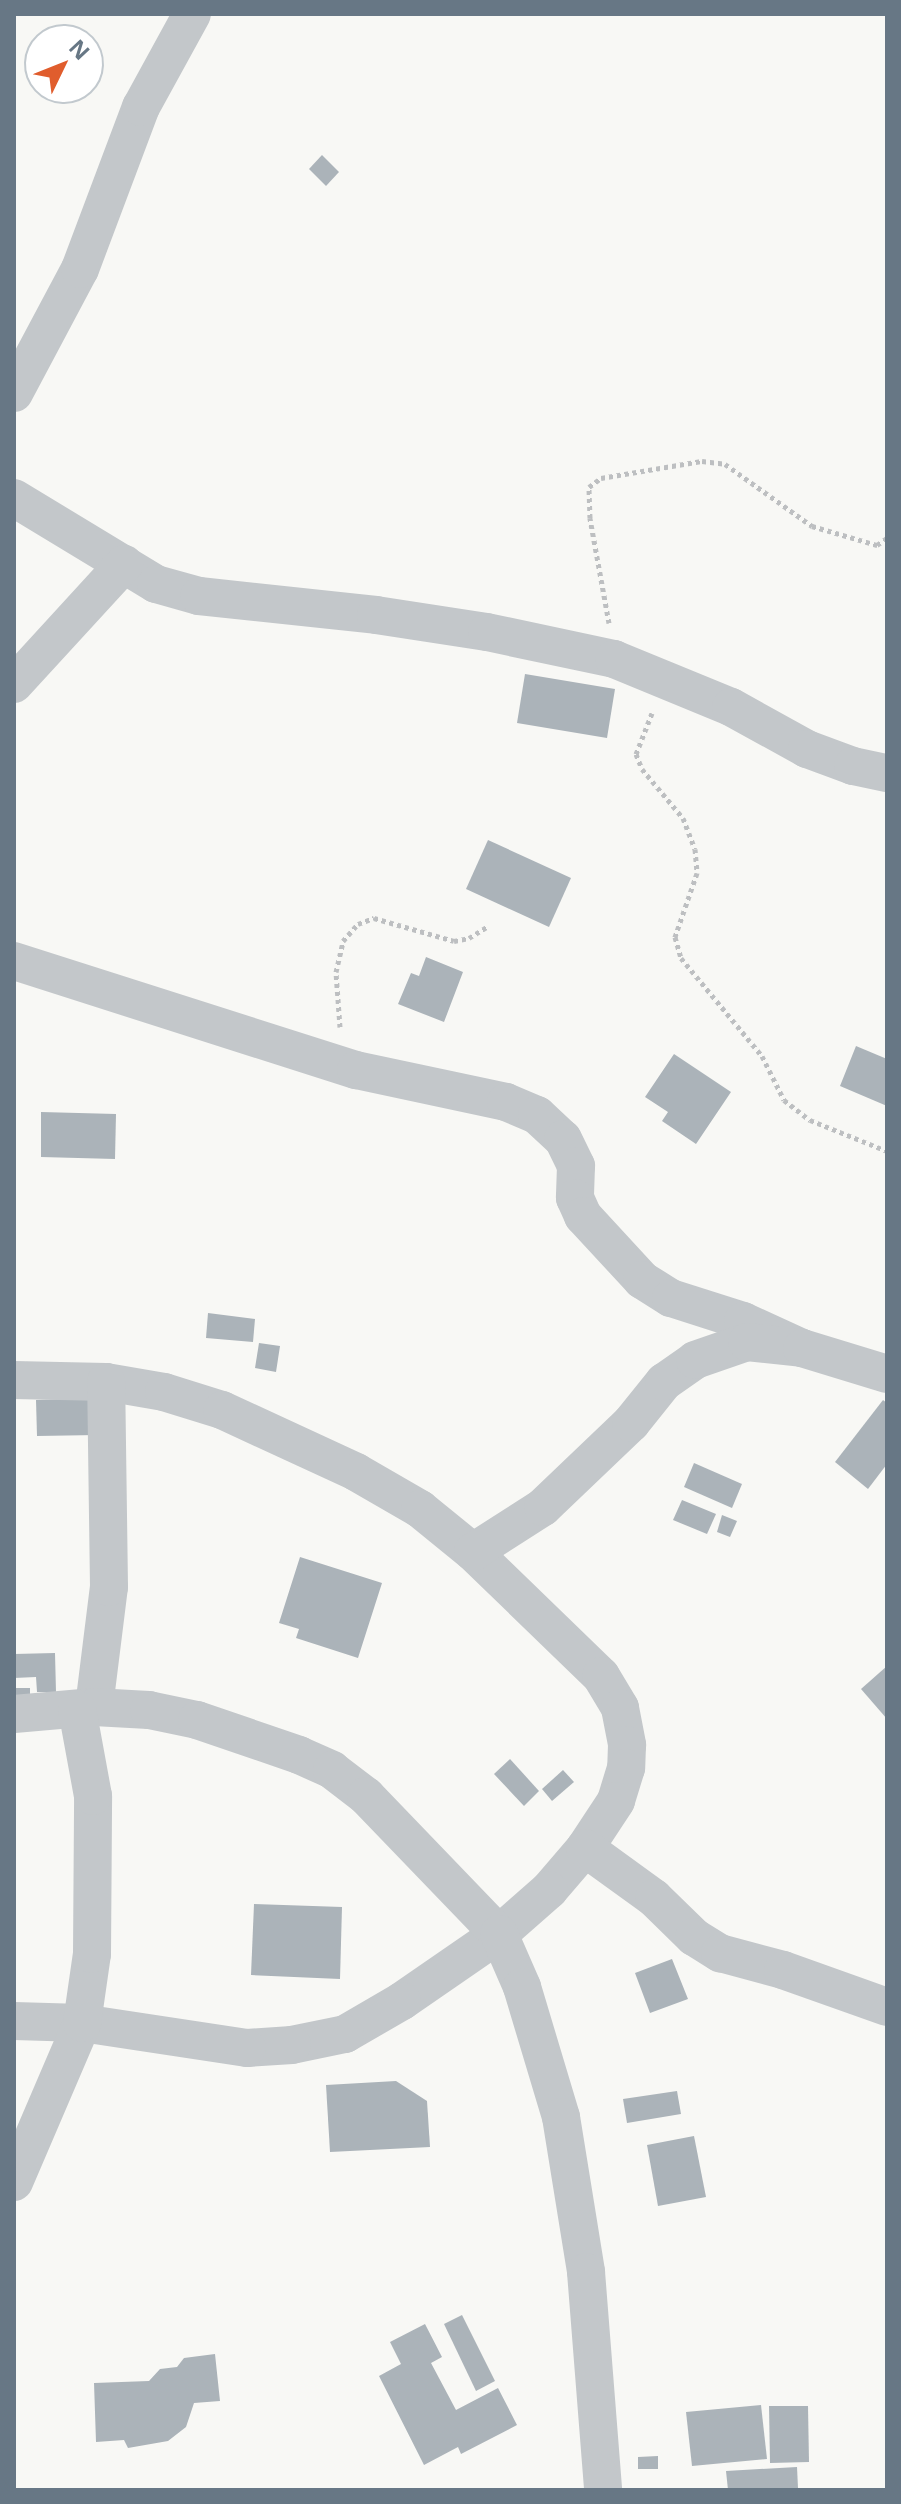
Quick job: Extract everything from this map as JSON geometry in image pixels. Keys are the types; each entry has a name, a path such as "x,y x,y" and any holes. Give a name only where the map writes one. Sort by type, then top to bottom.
{"street":[{"path":"14,393 80,269 141,107 192,14"},
{"path":"14,498 156,584 199,596 376,615 487,632 614,659 731,707 807,749 853,766 887,773"},
{"path":"14,684 124,564"},
{"path":"14,961 333,1063 506,1102 537,1115 563,1139 576,1166 575,1198 583,1216 642,1280 671,1298 743,1321 802,1348 887,1373"},
{"path":"473,1552 543,1507 631,1423 664,1382 695,1360 747,1342 802,1348"},
{"path":"14,1380 106,1382 164,1392 222,1410 356,1472 420,1509 473,1552 601,1676 620,1708 627,1745 626,1768 616,1801 585,1848 549,1890 499,1934 402,2001 345,2034 292,2045 247,2048 82,2023 14,2021"},
{"path":"14,2182 82,2023 92,1954 93,1796 86,1708 109,1587 110,1458 106,1382"},
{"path":"14,1714 86,1708 149,1710 197,1720 299,1755 332,1770 398,1826 499,1934 522,1987 561,2117 586,2272 603,2490"},
{"path":"585,1848 654,1898 694,1937 720,1953 783,1970 887,2007"}],"path":[{"path":"614,659 590,518 589,487 601,478 702,461 725,464 812,526 877,545 887,538"},
{"path":"665,679 636,754 642,769 683,818 695,849 697,873 675,937 681,958 762,1056 784,1100 810,1120 887,1151"},
{"path":"333,1063 342,1018 336,972 343,941 358,924 374,918 454,941 469,938 488,926"}],"building":[{"path":"322,155 339,172 326,186 309,169"},
{"path":"525,674 615,689 607,738 517,723"},
{"path":"488,840 571,878 549,927 466,889"},
{"path":"426,957 463,972 444,1022 398,1004 411,973 419,976"},
{"path":"856,1046 887,1059 887,1106 840,1086"},
{"path":"674,1054 731,1092 696,1144 662,1121 668,1112 645,1097"},
{"path":"41,1112 116,1114 115,1159 41,1157"},
{"path":"208,1313 255,1319 253,1342 206,1338"},
{"path":"259,1343 280,1346 276,1372 255,1368"},
{"path":"96,1398 97,1435 37,1436 36,1400"},
{"path":"883,1400 887,1403 887,1464 868,1489 835,1462"},
{"path":"694,1463 742,1484 732,1508 684,1487"},
{"path":"682,1500 716,1514 707,1534 673,1520"},
{"path":"722,1515 737,1521 730,1537 717,1532"},
{"path":"300,1557 382,1583 358,1658 296,1638 299,1629 279,1623"},
{"path":"55,1653 56,1692 37,1692 36,1677 14,1678 14,1654"},
{"path":"887,1666 887,1719 861,1689"},
{"path":"14,1688 30,1688 30,1705 14,1704"},
{"path":"510,1759 539,1791 524,1806 494,1774"},
{"path":"563,1770 574,1782 552,1801 542,1789"},
{"path":"254,1904 342,1907 340,1979 251,1975"},
{"path":"672,1959 688,1999 650,2013 635,1973"},
{"path":"396,2081 427,2101 430,2147 330,2152 326,2085"},
{"path":"677,2091 681,2114 627,2123 623,2099"},
{"path":"694,2136 706,2197 658,2206 647,2145"},
{"path":"462,2315 495,2381 476,2391 444,2324"},
{"path":"425,2324 442,2357 431,2363 456,2410 498,2388 517,2425 461,2454 458,2447 424,2465 379,2376 401,2364 390,2342"},
{"path":"215,2354 220,2401 194,2403 186,2427 168,2441 128,2448 124,2440 96,2442 94,2383 149,2381 160,2369 177,2367 184,2358"},
{"path":"761,2405 767,2459 692,2466 686,2412"},
{"path":"769,2406 808,2406 809,2462 770,2463"},
{"path":"658,2456 658,2469 638,2469 638,2457"},
{"path":"797,2467 798,2488 728,2490 726,2471"}]}
